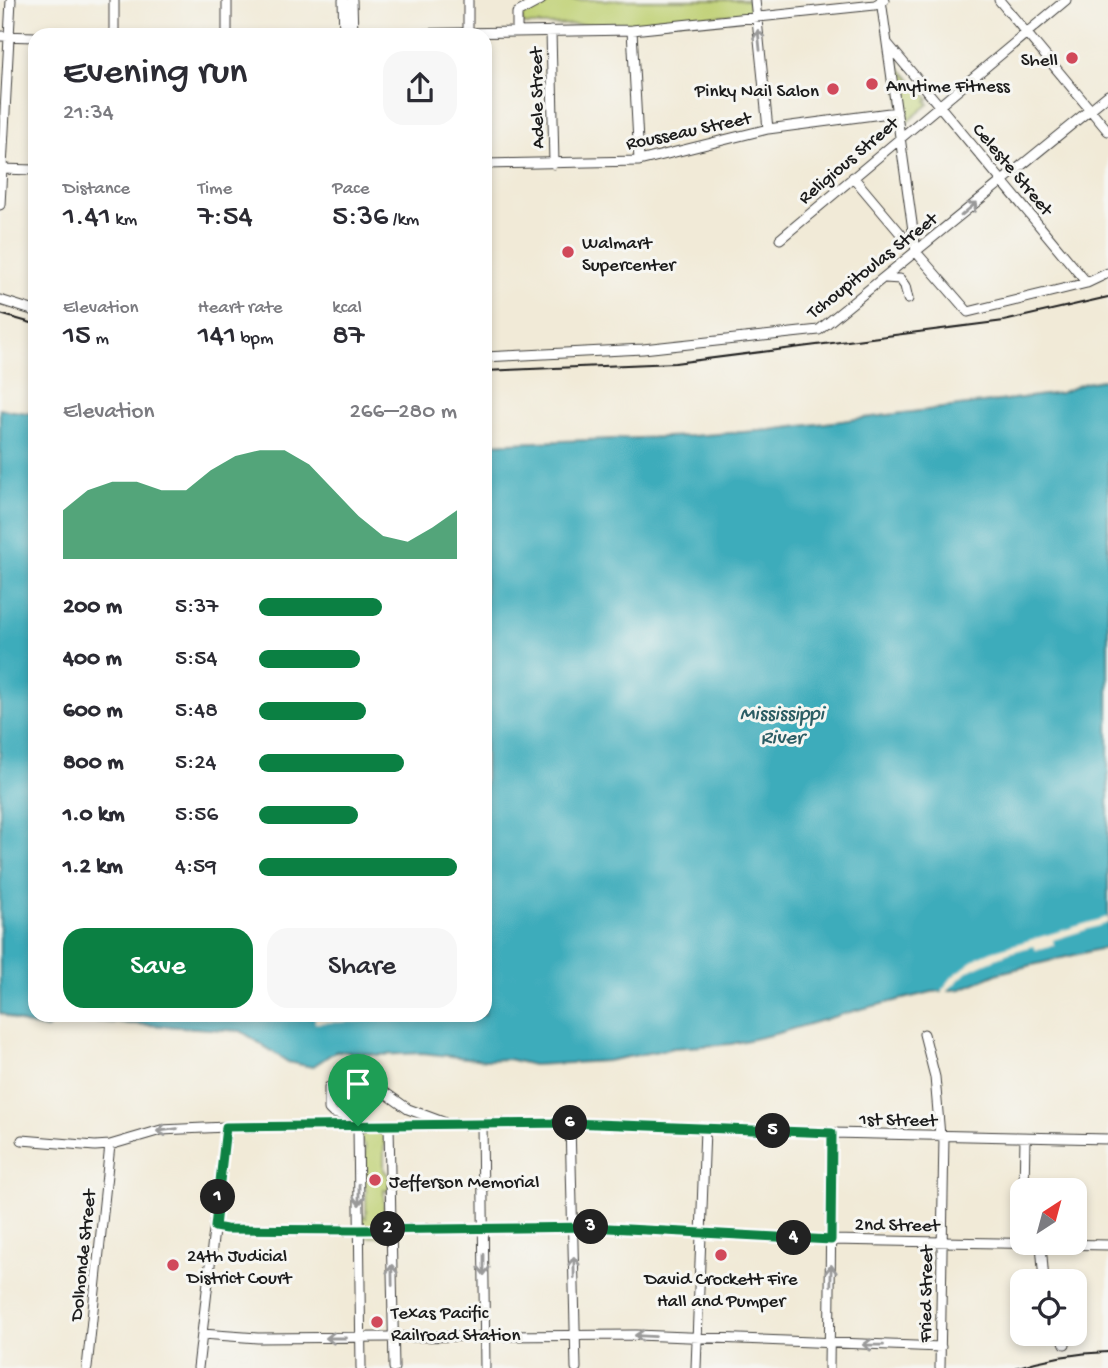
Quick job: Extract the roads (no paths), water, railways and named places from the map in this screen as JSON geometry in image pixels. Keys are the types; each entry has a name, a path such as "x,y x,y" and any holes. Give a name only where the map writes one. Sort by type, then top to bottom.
{"street":[{"path":"0,205 4,37 11,0"},
{"path":"114,0 114,28"},
{"path":"227,0 227,28"},
{"path":"343,0 344,28"},
{"path":"352,0 353,28"},
{"path":"468,0 468,28"},
{"path":"517,32 517,13 541,0"},
{"path":"755,0 768,130"},
{"path":"999,0 1108,131"},
{"name":"Religious Street","path":"780,239 1066,0"},
{"path":"492,33 632,30 875,5 882,1 916,252 962,309 973,312 1087,283 1108,273"},
{"path":"632,30 639,161"},
{"name":"Adele Street","path":"551,31 554,164"},
{"path":"4,37 28,37"},
{"name":"Celeste Street","path":"887,43 1087,283"},
{"name":"Tchoupitoulas Street","path":"492,357 643,349 815,332 828,325 1108,95"},
{"name":"Rousseau Street","path":"492,164 639,161 768,130 897,112"},
{"path":"1,169 28,170"},
{"path":"853,177 901,233"},
{"path":"885,278 900,279 908,299"},
{"path":"0,300 28,308"},
{"name":"Fried Street","path":"923,1034 935,1077 942,1136 940,1368"},
{"path":"361,1368 358,1126 355,1119 333,1113 330,1109 329,1087 380,1089 408,1109 449,1125"},
{"path":"570,1123 576,1368"},
{"name":"1st Street","path":"22,1140 110,1145 161,1130 570,1123 832,1133 1108,1139"},
{"path":"482,1124 485,1368"},
{"path":"389,1126 394,1368"},
{"path":"198,1368 226,1127"},
{"path":"696,1368 705,1129"},
{"path":"829,1368 832,1133"},
{"path":"1024,1178 1025,1138"},
{"name":"Dolhonde Street","path":"88,1368 110,1145"},
{"path":"215,1227 359,1230"},
{"name":"2nd Street","path":"359,1230 573,1227 831,1240 1010,1243"},
{"name":"2nd Street","path":"1087,1245 1108,1245"},
{"path":"202,1334 258,1338 576,1335 941,1347"}],"water":[{"name":"Mississippi River","path":"1108,379 1108,947 999,973 961,989 932,992 857,1010 775,1034 731,1044 674,1048 607,1061 533,1065 508,1059 336,1051 312,1067 288,1062 241,1031 104,1022 492,1022 492,444 770,430 1060,393 1085,383"},
{"name":"Mississippi River","path":"0,409 28,413 28,1022 53,1022 47,1029 24,1024 0,1013"}],"railway":[{"path":"492,371 675,363 1004,321 1108,297"},
{"path":"0,314 28,322"},
{"path":"1015,1368 1061,1357 1108,1352"}],"place":[{"name":"Shell","path":"1072,58"},
{"name":"Anytime Fitness","path":"872,84"},
{"name":"Pinky Nail Salon","path":"833,89"},
{"name":"Walmart Supercenter","path":"568,252"},
{"name":"Jefferson Memorial","path":"375,1180"},
{"name":"David Crockett Fire Hall and Pumper","path":"721,1255"},
{"name":"24th Judicial District Court","path":"173,1265"},
{"name":"Texas Pacific Railroad Station","path":"377,1322"}]}
